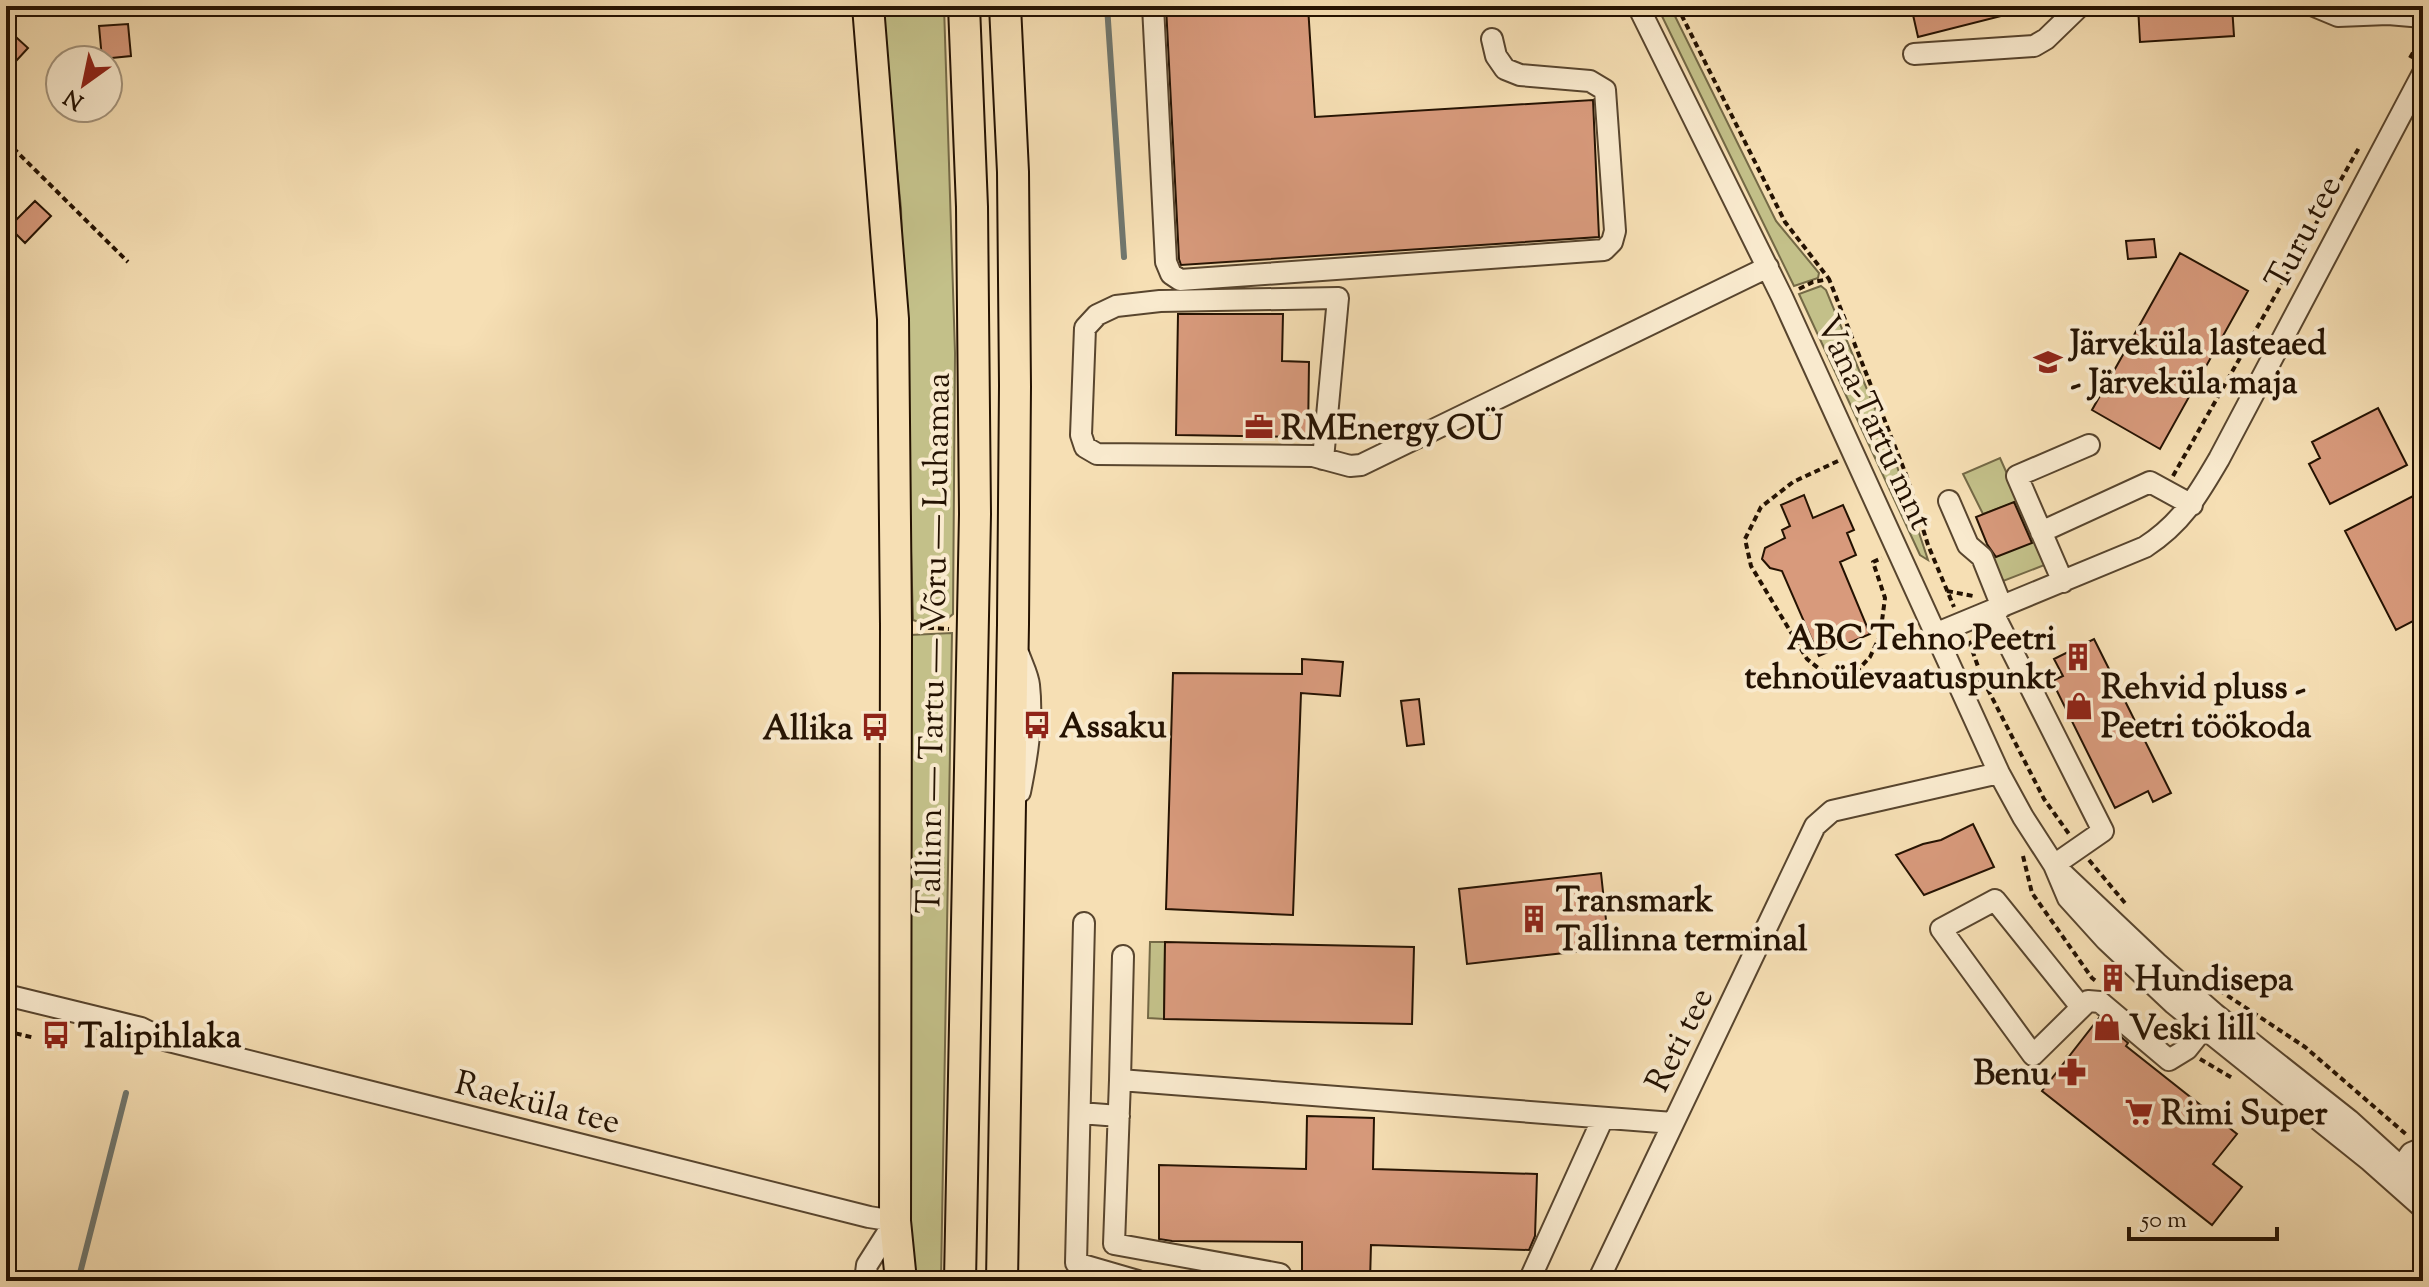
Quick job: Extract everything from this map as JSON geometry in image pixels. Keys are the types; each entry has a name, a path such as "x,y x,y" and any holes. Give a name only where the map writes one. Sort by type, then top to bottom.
{"highway":[{"path":"868,6 893,319 895,1221 901,1281"},
{"name":"Tallinn — Tartu — Võru — Luhamaa","path":"960,1281 975,514 972,207 964,6"},
{"path":"1002,1281 1013,639 1013,172 1005,6"}],"street":[{"path":"1153,6 1166,262 1171,274 1180,280 1604,250 1612,242 1615,231 1605,90 1590,81 1520,75 1505,69 1496,56 1492,39"},
{"name":"Vana-Tartu mnt","path":"1638,6 1768,267 1999,773 2054,865 2068,898 2115,950 2174,1004 2210,1020 2349,1120 2423,1187"},
{"path":"1914,54 2034,46 2046,39 2080,6"},
{"path":"2314,6 2338,16 2388,14 2423,17"},
{"name":"Turu tee","path":"1937,633 1996,603 2063,582 2145,547 2166,534 2192,505 2219,459 2415,68"},
{"path":"1323,459 1338,298 1131,304 1116,306 1097,315 1085,328 1081,435 1085,447 1097,454 1313,456 1323,459 1350,466 1361,465 1768,267"},
{"path":"2063,582 2017,476 2089,445"},
{"path":"2041,532 2150,482 2192,505"},
{"path":"1949,501 1968,545 1982,557 1996,603 2103,831 2054,865"},
{"name":"Reti tee","path":"1598,1281 1815,826 1832,811 1999,773"},
{"name":"Vana-Tartu mnt","path":"2054,865 2157,963 2210,1020 2423,1208"},
{"path":"2081,1007 1995,900 1941,929 2033,1055 2088,1001 2100,1002 2169,1060 2187,1049 2210,1020"},
{"path":"1084,923 1076,1263 1138,1281"},
{"path":"1123,956 1114,1244 1280,1274"},
{"name":"Raeküla tee","path":"6,995 141,1028 165,1040 895,1221"},
{"name":"Raeküla tee","path":"6,1009 139,1040 165,1040"},
{"path":"1120,1080 1673,1123"},
{"path":"1080,1113 1119,1116"},
{"path":"1529,1281 1603,1118"},
{"path":"2401,1167 2418,1144"},
{"path":"865,1281 867,1265 895,1221"}],"path":[{"path":"1677,6 1785,222 1829,279 1955,609"},
{"path":"2415,68 2423,35"},
{"path":"6,141 128,262"},
{"path":"2165,490 2360,145"},
{"path":"1782,297 1813,282 1829,279"},
{"path":"1855,453 1793,482 1761,507 1745,539 1751,566 1807,659 1833,680 1855,673 1870,657 1880,636 1885,598 1873,562 1899,550"},
{"path":"1947,591 1978,596 1996,603"},
{"path":"1968,636 1982,678 2044,799 2071,837"},
{"path":"1975,681 1982,678"},
{"path":"2092,864 2127,905"},
{"path":"2215,987 2305,1047 2418,1144"},
{"path":"6,1031 35,1038"}],"shaded area":[{"path":"880,6 944,6 955,353 953,614 934,623 913,620 901,208"},
{"path":"1657,6 1670,6 1776,221 1819,273 1818,278 1794,286"},
{"path":"1821,286 1826,290 1890,445 1928,560 1920,555 1799,294"},
{"path":"2000,458 2047,564 1998,583 1988,559 2032,542 2016,502 1983,514 1963,474"},
{"path":"952,633 941,1281 912,1281 907,1032 910,635"},
{"path":"1150,942 1165,942 1164,1019 1148,1018"}],"building":[{"path":"1166,6 1308,6 1315,117 1593,100 1599,237 1181,265"},
{"path":"1911,6 2017,6 2017,12 1918,37"},
{"path":"2138,6 2232,6 2234,36 2140,42"},
{"path":"128,24 131,56 124,57 124,44 101,44 99,26"},
{"path":"6,28 28,48 6,72"},
{"path":"35,201 51,216 25,243 9,227"},
{"path":"2154,239 2156,257 2128,259 2126,241"},
{"path":"2180,253 2248,291 2160,449 2092,410"},
{"path":"1178,314 1283,314 1282,361 1309,362 1308,437 1176,435"},
{"path":"2378,408 2407,465 2330,504 2309,464 2320,458 2312,442"},
{"path":"2423,491 2423,616 2396,630 2345,531"},
{"path":"1804,495 1813,518 1843,505 1854,530 1847,533 1856,555 1840,562 1870,634 1819,656 1782,571 1770,568 1762,559 1765,548 1785,538 1782,530 1790,526 1781,505"},
{"path":"2014,502 2032,543 1996,557 1976,517"},
{"path":"2094,639 2171,793 2153,802 2148,791 2115,808 2052,681 2063,676 2054,659"},
{"path":"1302,659 1343,662 1340,696 1301,693 1293,915 1166,909 1173,673 1302,674"},
{"path":"1419,699 1424,744 1407,746 1401,701"},
{"path":"1973,824 1994,867 1924,895 1896,855 1941,840"},
{"name":"Transmark Tallinna terminal","path":"1601,873 1609,948 1467,964 1459,889"},
{"path":"1165,942 1414,947 1412,1024 1164,1019"},
{"name":"Rimi Super","path":"2099,1018 2128,1043 2126,1046 2237,1134 2213,1164 2242,1187 2212,1225 2042,1091"},
{"path":"1307,1116 1374,1118 1373,1169 1537,1174 1535,1236 1529,1250 1371,1245 1370,1281 1302,1281 1302,1242 1159,1239 1159,1165 1306,1169"}],"waterway":[{"path":"1107,6 1124,257"},
{"path":"78,1281 126,1093"}],"place":[{"name":"Järveküla lasteaed - Järveküla maja","path":"2048,362"},
{"name":"RMEnergy OÜ","path":"1259,427"},
{"name":"ABC Tehno Peetri tehnoülevaatuspunkt","path":"2078,657"},
{"name":"Rehvid pluss - Peetri töökoda","path":"2079,706"},
{"name":"Assaku","path":"1037,725"},
{"name":"Allika","path":"875,727"},
{"name":"Transmark Tallinna terminal","path":"1534,919"},
{"name":"Hundisepa","path":"2113,978"},
{"name":"Veski lill","path":"2107,1027"},
{"name":"Talipihlaka","path":"56,1035"},
{"name":"Benu","path":"2072,1072"},
{"name":"Rimi Super","path":"2139,1112"}]}
